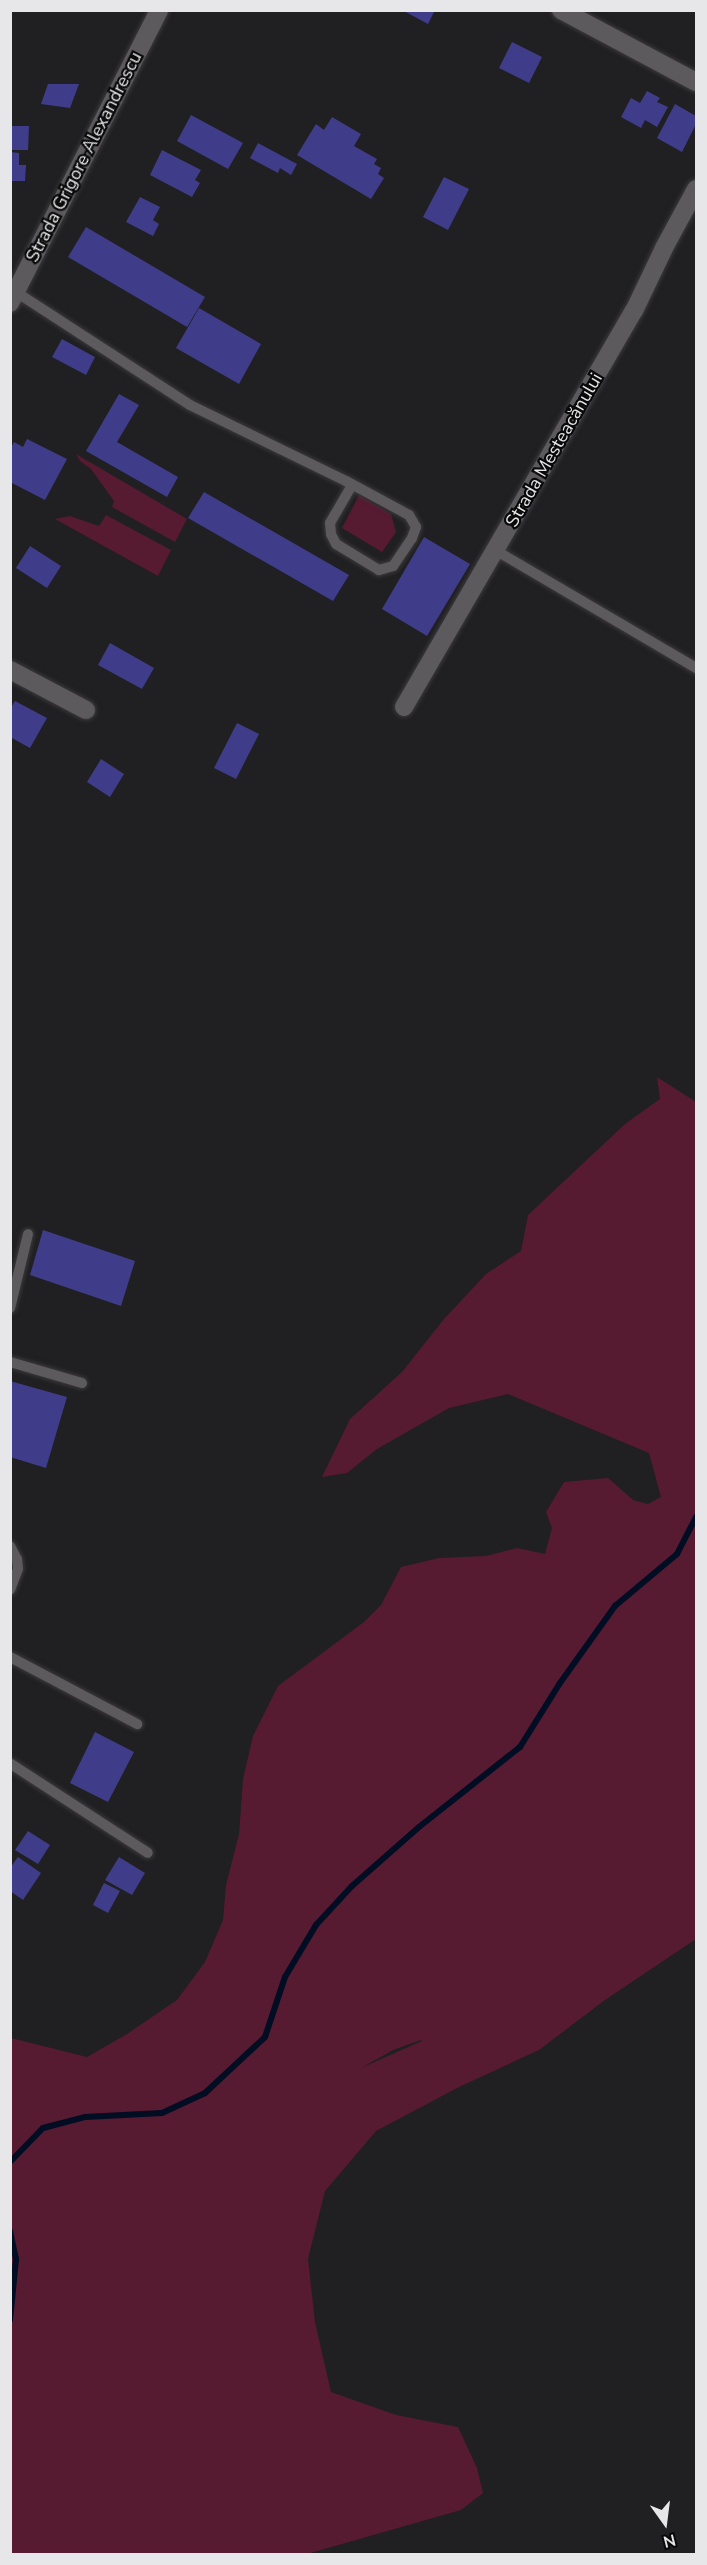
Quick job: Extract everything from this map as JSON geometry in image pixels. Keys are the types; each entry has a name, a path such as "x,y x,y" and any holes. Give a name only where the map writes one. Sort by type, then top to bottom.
{"street":[{"name":"Strada Grigore Alexandrescu","path":"13,298 159,10"},
{"path":"561,10 696,82"},
{"name":"Strada Mesteacănului","path":"404,706 634,311 696,189"},
{"path":"10,670 86,710"}],"lane":[{"path":"13,298 190,405 352,485 409,515 416,527 412,538 393,566 379,570 336,544 331,534 330,523 352,485"},
{"path":"495,550 696,668"},
{"path":"10,1308 28,1234"},
{"path":"10,1362 82,1383"},
{"path":"10,1546 17,1558 18,1569 10,1590"},
{"path":"10,1657 137,1724"},
{"path":"11,1765 148,1853"}],"shaded area":[{"path":"76,454 187,519 175,542 112,507 114,501 91,469 80,461"},
{"path":"359,495 391,514 396,532 382,552 342,528"},
{"path":"106,515 171,550 158,576 55,519 70,516 99,526"},
{"path":"657,1077 696,1102 696,1939 605,2000 539,2050 459,2087 376,2131 325,2191 308,2259 315,2322 331,2392 396,2415 458,2427 477,2468 483,2493 461,2510 307,2554 11,2554 11,2038 87,2057 127,2034 177,2000 205,1962 223,1920 226,1885 239,1834 243,1779 253,1736 278,1686 364,1622 381,1605 401,1567 439,1558 486,1556 517,1548 545,1554 552,1528 546,1512 564,1482 608,1478 633,1500 648,1504 661,1497 649,1453 508,1394 449,1408 377,1449 347,1473 322,1477 350,1419 402,1372 444,1319 486,1274 521,1251 528,1215 625,1124 660,1099","holes":["422,2041 361,2068 393,2050"]}],"building":[{"path":"402,10 435,10 428,24"},
{"path":"512,42 542,57 529,83 499,68"},
{"path":"48,84 79,84 70,108 41,104"},
{"path":"647,91 660,98 657,102 668,107 657,127 645,120 641,128 621,117 631,98 640,103"},
{"path":"675,104 696,116 696,124 682,152 657,138"},
{"path":"191,115 243,143 228,169 177,141"},
{"path":"332,117 361,134 354,146 377,159 374,164 381,168 378,174 384,178 371,199 297,155 316,124 324,130"},
{"path":"10,126 29,126 28,150 10,150"},
{"path":"258,143 297,164 291,175 280,168 278,173 250,158"},
{"path":"162,150 201,170 195,180 200,183 192,197 150,175"},
{"path":"10,152 19,153 19,165 26,165 25,181 10,181"},
{"path":"444,177 469,189 448,230 423,217"},
{"path":"140,197 160,207 153,220 159,224 153,236 126,222"},
{"path":"86,227 205,297 187,327 68,257"},
{"path":"199,308 261,344 239,384 176,348"},
{"path":"62,339 95,357 86,375 52,357"},
{"path":"119,394 139,405 117,442 178,477 167,497 86,451"},
{"path":"27,439 67,459 45,500 10,482 10,449 14,442 23,447"},
{"path":"204,492 349,575 333,601 188,518"},
{"path":"424,537 470,564 427,636 382,609"},
{"path":"30,546 61,566 47,588 16,568"},
{"path":"110,643 154,668 142,689 98,665"},
{"path":"15,701 47,718 30,748 10,737 10,709"},
{"path":"237,723 259,734 236,779 214,768"},
{"path":"101,759 124,774 110,797 87,782"},
{"path":"43,1230 135,1261 121,1306 30,1275"},
{"path":"10,1381 67,1397 46,1468 10,1457"},
{"path":"95,1732 134,1752 108,1802 70,1783"},
{"path":"28,1831 50,1845 38,1864 15,1850"},
{"path":"18,1857 41,1873 23,1900 10,1891 10,1868"},
{"path":"119,1857 145,1873 132,1895 105,1880"},
{"path":"104,1883 120,1891 108,1913 93,1905"}],"waterway":[{"path":"10,2162 43,2128 85,2117 162,2113 205,2093 265,2037 285,1977 316,1925 352,1886 419,1827 520,1747 560,1683 615,1606 677,1554 696,1517"},
{"path":"10,2231 16,2259 10,2320"}]}
